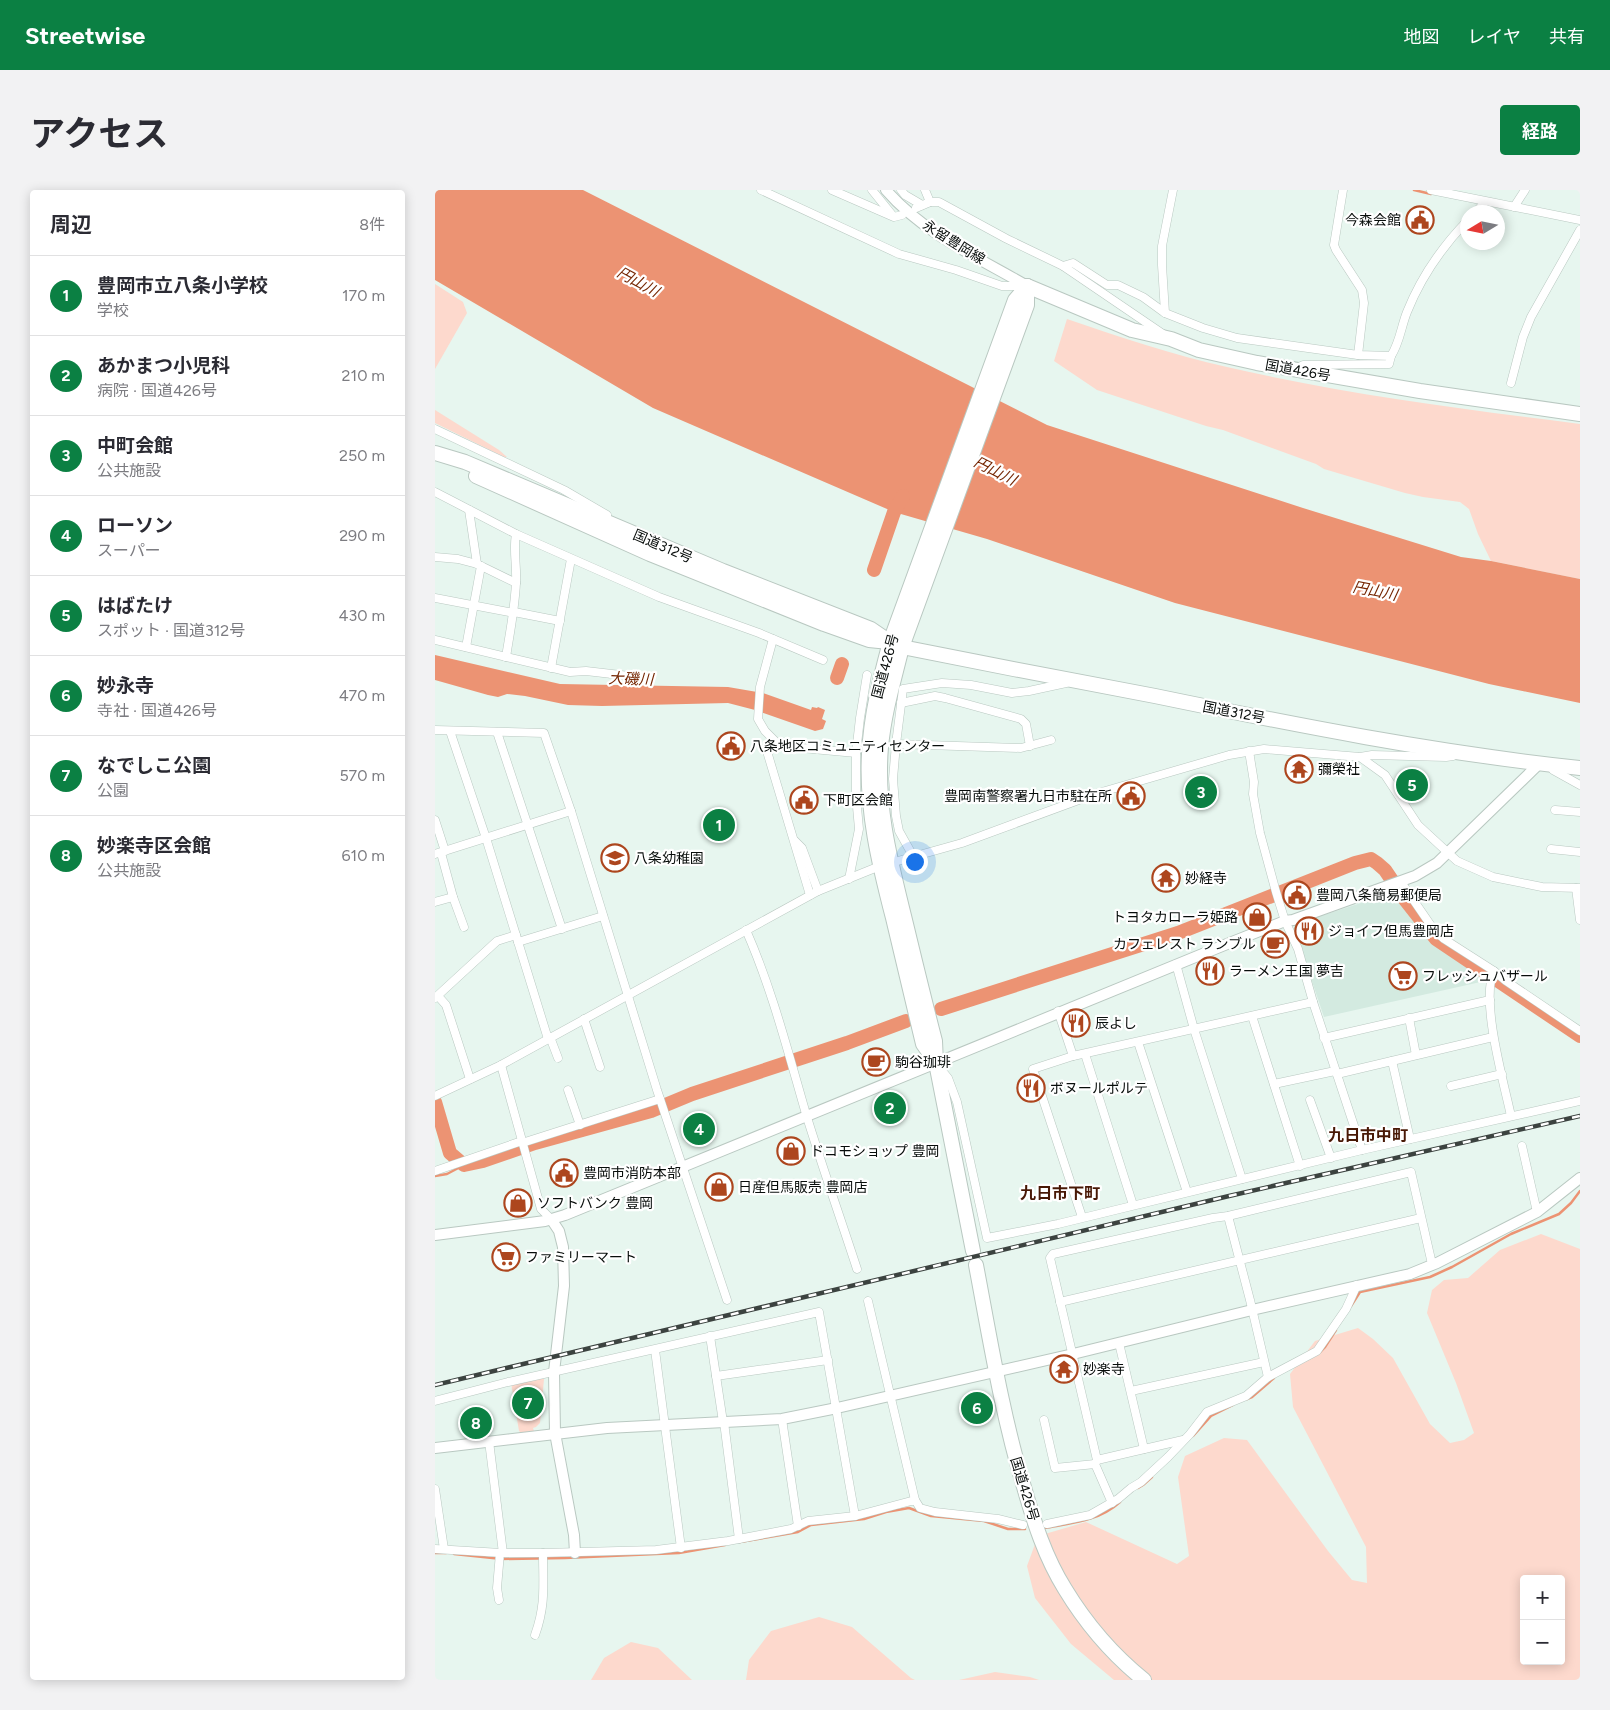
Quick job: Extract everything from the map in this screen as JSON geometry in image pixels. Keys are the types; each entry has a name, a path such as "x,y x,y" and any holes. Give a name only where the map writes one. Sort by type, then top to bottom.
{"highway":[{"name":"国道426号","path":"973,1251 936,1063 923,1044 885,865 873,832 869,774 873,717 896,644 1027,286 1132,330 1171,339 1199,350 1296,370 1420,391 1580,414"},
{"name":"国道312号","path":"435,453 465,462 723,571 871,629 896,644"},
{"name":"国道312号","path":"435,462 461,470 650,554 824,624 869,640 1283,722 1466,753 1580,768"},
{"name":"国道426号","path":"976,1265 995,1371 1009,1435 1041,1542 1064,1588 1079,1610 1119,1657 1144,1680"}],"street":[{"path":"761,190 899,254 956,270 1002,286 1027,286"},
{"path":"832,190 898,216 872,190"},
{"name":"永留豊岡線","path":"886,190 896,201 937,233 1027,286"},
{"path":"901,190 905,195 923,205 939,202 1007,239 1063,266 1171,339"},
{"path":"923,205 925,190"},
{"path":"1165,313 1162,265 1163,246 1173,190"},
{"path":"1343,190 1335,245 1336,250 1362,290 1364,303 1358,355"},
{"path":"1431,190 1580,220"},
{"path":"1514,207 1525,190"},
{"path":"1482,205 1485,202"},
{"path":"1296,370 1303,365 1389,364 1399,340 1412,298 1437,256 1460,229"},
{"path":"1511,383 1523,337 1531,317 1580,230"},
{"path":"1063,266 1073,263 1107,285 1118,285 1143,297 1165,313 1203,328 1237,338 1358,355 1391,356"},
{"path":"435,429 564,490 607,515"},
{"path":"435,492 516,534 571,559 659,597 773,639 823,660"},
{"path":"466,646 479,565 469,510"},
{"path":"506,656 514,612 516,534"},
{"path":"435,557 458,559 479,565 516,583"},
{"path":"551,668 571,559"},
{"path":"435,598 561,621"},
{"path":"773,639 759,687 758,719 765,731 780,746 856,753"},
{"path":"435,640 570,672 586,671 638,677"},
{"path":"867,675 884,687 901,703"},
{"path":"884,687 942,683 971,685 1012,693 1029,692 1072,681"},
{"path":"849,879 859,829 856,796 856,753 884,687"},
{"path":"901,703 935,696 1021,719 1026,724 1030,746"},
{"path":"901,703 893,779 899,831 913,856"},
{"path":"435,730 544,733 571,812 660,1099 727,1300"},
{"path":"450,731 549,1038 558,1058"},
{"path":"497,732 562,929"},
{"path":"896,744 1021,748 1051,740"},
{"path":"766,748 810,895"},
{"path":"437,1092 471,1080 501,1065 818,890 885,865 970,841 1095,794 1178,769 1249,752 1272,749 1360,757 1372,755 1446,757 1466,753"},
{"path":"1249,752 1254,782 1253,794 1260,833 1277,894 1285,921 1298,949 1324,1038 1362,1150"},
{"path":"1360,757 1385,775 1417,825 1457,861 1493,877 1543,887 1578,888 1580,920"},
{"path":"435,1236 551,1219 1285,921 1293,920 1415,876 1437,863 1545,764 1580,785"},
{"path":"1555,810 1580,812"},
{"path":"440,853 571,812"},
{"path":"435,820 440,853 464,927"},
{"path":"794,841 798,842 802,848 818,890"},
{"path":"1551,849 1580,852"},
{"path":"1396,884 1434,930 1492,974 1506,981 1580,1030"},
{"path":"435,902 453,897"},
{"path":"471,1080 446,1005 436,997 497,941 562,929 603,916"},
{"path":"746,930 754,947 774,1006 857,1269"},
{"path":"1177,964 1194,1029 1242,1179"},
{"path":"1492,974 1490,1000 1493,1037 1511,1116"},
{"path":"1324,1038 1490,1000"},
{"path":"1082,1217 1033,1069 1073,1056 1313,1002"},
{"path":"1058,1012 1073,1056"},
{"path":"1253,1016 1300,1166"},
{"path":"1409,1018 1416,1055"},
{"path":"584,1019 600,1067"},
{"path":"1275,1084 1392,1061 1493,1037"},
{"path":"1138,1042 1187,1192"},
{"path":"1085,1054 1133,1205"},
{"path":"1392,1061 1411,1139"},
{"path":"936,1063 948,1078 957,1102 987,1238 1058,1224 1362,1150 1580,1101"},
{"path":"501,1065 541,1209 559,1231 563,1247 564,1286 555,1372 555,1433 575,1553"},
{"path":"1451,1086 1501,1074"},
{"path":"568,1090 580,1125"},
{"path":"435,1171 660,1099"},
{"path":"1310,1100 1331,1158"},
{"path":"1522,1146 1537,1212"},
{"path":"1112,1503 1096,1462 1050,1258 1053,1254 1228,1216 1411,1172 1433,1264"},
{"path":"435,1448 555,1433 782,1419 1073,1354 1409,1274 1537,1212 1580,1178"},
{"path":"1228,1216 1268,1376"},
{"path":"1061,1302 1421,1218"},
{"path":"1047,1524 1090,1515 1112,1503 1141,1482 1184,1440 1207,1412 1246,1396 1268,1376 1317,1351 1346,1309 1357,1285"},
{"path":"868,1302 915,1500 920,1508 935,1512 1023,1525"},
{"path":"435,1401 819,1312 855,1516"},
{"path":"710,1336 724,1422 739,1539"},
{"path":"1119,1342 1144,1448"},
{"path":"655,1350 681,1548"},
{"path":"716,1376 828,1360"},
{"path":"1131,1391 1264,1362"},
{"path":"782,1419 798,1526"},
{"path":"1044,1420 1055,1468 1096,1462 1144,1448 1184,1440"},
{"path":"489,1441 501,1553 497,1588 499,1600"},
{"path":"435,1490 444,1550"},
{"path":"435,1549 501,1553 575,1553 681,1548 791,1529 809,1521 855,1516 915,1500"},
{"path":"535,1635 543,1606 543,1553"}],"shaded area":[{"path":"435,284 463,302 467,313 435,369"},
{"path":"1067,319 1187,357 1271,377 1403,400 1580,424 1580,579 1491,561 1469,509 1460,502 1405,493 1324,469 1316,464 1223,430 1097,390 1054,361"},
{"path":"435,410 499,450 507,457 435,423"},
{"path":"1395,892 1431,936 1441,945 1489,976 1489,978 1485,981 1324,1017 1293,925"},
{"path":"1541,1234 1580,1249 1580,1680 1114,1680 1071,1644 1035,1598 1027,1566 1038,1536 1086,1522 1177,1564 1189,1556 1178,1477 1185,1456 1224,1438 1247,1440 1328,1551 1352,1580 1367,1583 1366,1547 1293,1407 1290,1374 1315,1341 1358,1328 1393,1358 1430,1424 1450,1443 1464,1440 1474,1433 1427,1313 1432,1290 1444,1280 1468,1278 1500,1250"},
{"path":"541,1377 544,1379 540,1423 533,1428 534,1431 521,1433 519,1431 511,1383"},
{"path":"819,1617 852,1627 915,1680 746,1680 749,1660 771,1631"},
{"path":"631,1642 658,1648 692,1680 591,1680 604,1658"},
{"path":"995,1672 1030,1677 1039,1680 959,1680"}],"water":[{"name":"円山川","path":"435,190 583,190 1047,425 1461,557 1491,561 1580,579 1580,703 1489,684 1175,603 987,539 894,512 653,408 435,280"},
{"path":"435,655 560,684 728,687 763,693 811,710 812,707 818,707 825,710 822,719 826,721 823,729 815,731 755,710 728,703 602,706 568,705 507,694 498,697 435,680"}],"waterway":[{"path":"1414,190 1431,194"},
{"name":"大磯川","path":"874,570 894,512 903,496"},
{"name":"大磯川","path":"837,678 842,664"},
{"path":"941,1009 1178,933 1355,863 1371,859 1385,870 1406,901 1436,939 1580,1036"},
{"path":"435,1102 450,1153 464,1165 651,1111 692,1094 847,1043 906,1021"},
{"path":"435,1176 447,1174 464,1165"},
{"path":"1351,1306 1360,1292 1430,1277 1511,1234 1559,1214 1580,1191"},
{"path":"1320,1352 1336,1330"},
{"path":"1247,1399 1274,1378"},
{"path":"1193,1436 1211,1416 1233,1405"},
{"path":"1138,1488 1152,1477"},
{"path":"1045,1528 1075,1523 1094,1517 1120,1502"},
{"path":"740,1542 798,1532 811,1525 864,1519 886,1512 909,1508 931,1516 984,1521 1008,1529 1025,1529"},
{"path":"454,1554 502,1559 565,1558 679,1553 725,1545"},
{"path":"435,1553 446,1553"}],"railway":[{"path":"435,1385 1229,1196 1580,1116"}],"place":[{"name":"今森会館","path":"1420,220"},
{"name":"八条地区コミュニティセンター","path":"731,746"},
{"name":"彌榮社","path":"1299,769"},
{"name":"はばたけ","path":"1412,785"},
{"name":"中町会館","path":"1201,792"},
{"name":"豊岡南警察署九日市駐在所","path":"1131,796"},
{"name":"下町区会館","path":"804,800"},
{"name":"豊岡市立八条小学校","path":"719,825"},
{"name":"八条幼稚園","path":"615,858"},
{"name":"妙経寺","path":"1166,878"},
{"name":"豊岡八条簡易郵便局","path":"1297,895"},
{"name":"トヨタカローラ姫路","path":"1257,917"},
{"name":"ジョイフ但馬豊岡店","path":"1309,931"},
{"name":"カフェレスト ランブル","path":"1275,944"},
{"name":"ラーメン王国 夢吉","path":"1210,971"},
{"name":"フレッシュバザール","path":"1403,976"},
{"name":"辰よし","path":"1076,1023"},
{"name":"駒谷珈琲","path":"876,1062"},
{"name":"ボヌールポルテ","path":"1031,1088"},
{"name":"あかまつ小児科","path":"890,1108"},
{"name":"ローソン","path":"699,1129"},
{"name":"ドコモショップ 豊岡","path":"791,1151"},
{"name":"豊岡市消防本部","path":"564,1173"},
{"name":"日産但馬販売 豊岡店","path":"719,1187"},
{"name":"ソフトバンク 豊岡","path":"518,1203"},
{"name":"ファミリーマート","path":"506,1257"},
{"name":"妙楽寺","path":"1064,1369"},
{"name":"なでしこ公園","path":"528,1403"},
{"name":"妙永寺","path":"977,1408"},
{"name":"妙楽寺区会館","path":"476,1423"}],"district":[{"name":"九日市中町","path":"1368,1135"},
{"name":"九日市下町","path":"1060,1193"}]}
